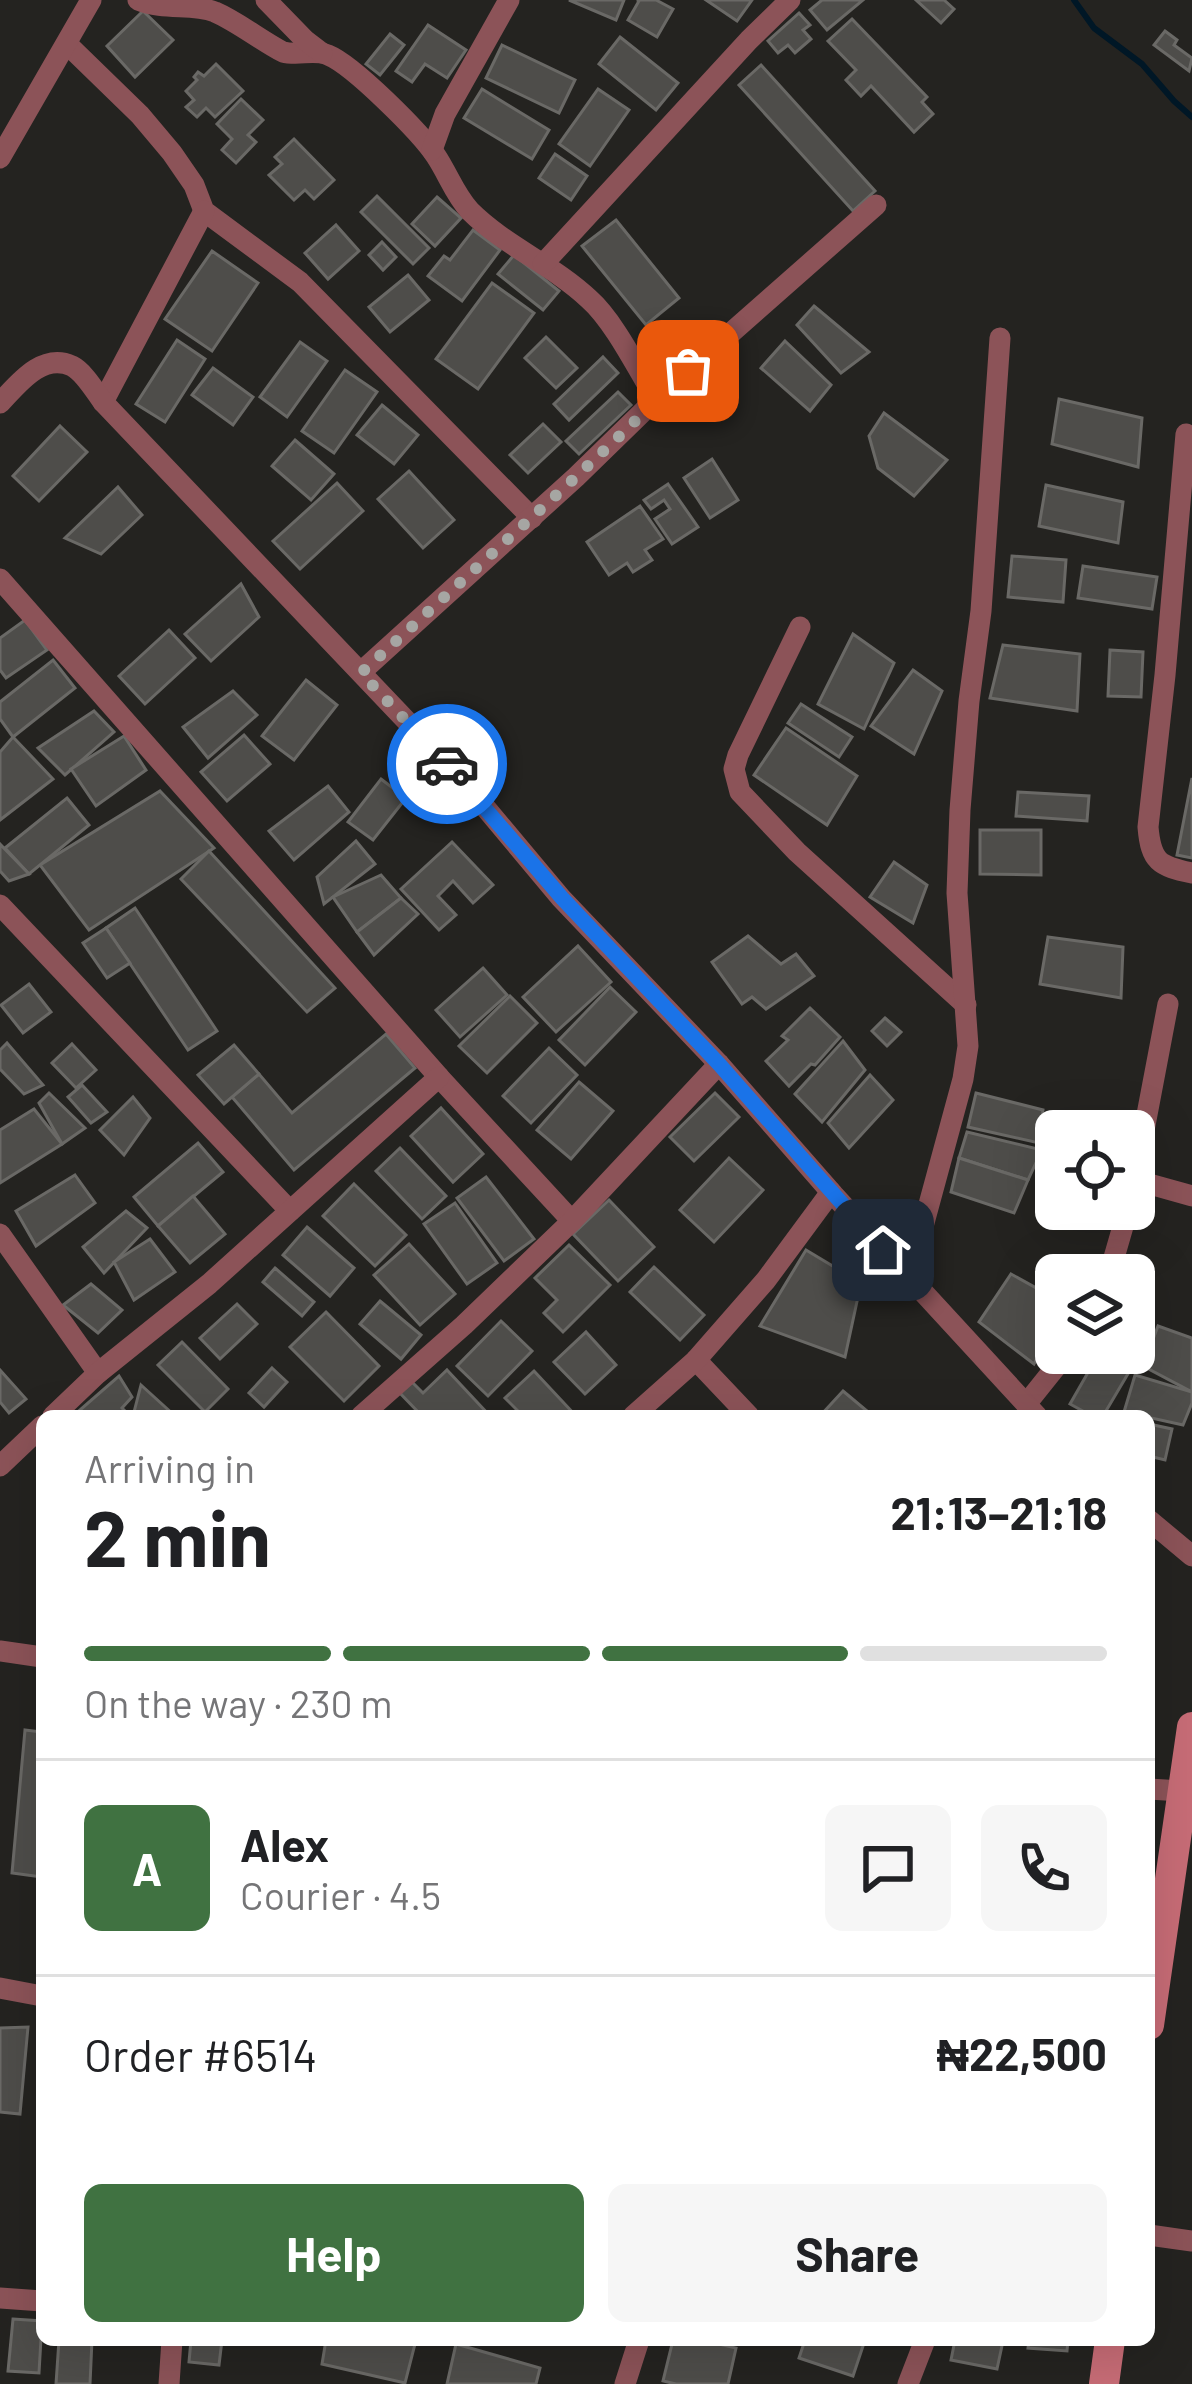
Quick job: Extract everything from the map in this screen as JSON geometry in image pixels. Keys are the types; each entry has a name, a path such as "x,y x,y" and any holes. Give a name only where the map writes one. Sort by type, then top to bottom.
{"main road":[{"path":"1155,1981 1192,1727"},
{"path":"1104,2384 1110,2346"}],"street":[{"path":"0,158 91,0"},
{"path":"138,0 152,6 214,12 283,52 322,52"},
{"path":"266,0 305,40 368,85 432,150 467,208 597,307 656,399"},
{"path":"432,150 445,114 509,0"},
{"path":"543,264 790,0"},
{"path":"67,44 172,153 194,185 204,211 300,282 532,518"},
{"path":"361,673 656,399 876,205"},
{"path":"104,402 204,211"},
{"path":"909,1278 968,1046 958,893 960,810 981,611 1000,338"},
{"path":"0,403 40,366 56,362 75,367 459,776 593,932 1032,1409 1054,1374"},
{"path":"1186,434 1148,827 1150,848 1158,862 1192,873"},
{"path":"0,579 572,1221"},
{"path":"800,627 737,754 734,770 740,793 797,852 966,1005"},
{"path":"1166,675 1192,677"},
{"path":"0,904 290,1210"},
{"path":"1148,1110 1168,1004"},
{"path":"368,1410 572,1221 719,1064"},
{"path":"59,1410 209,1284 439,1077"},
{"path":"1155,1186 1192,1196"},
{"path":"641,1410 696,1360 766,1280 831,1192"},
{"path":"0,1234 98,1373"},
{"path":"696,1360 743,1410"},
{"path":"0,1466 36,1432"},
{"path":"1155,1525 1192,1556"},
{"path":"0,1651 36,1656"},
{"path":"1155,1789 1181,1791"},
{"path":"0,1988 36,1995"},
{"path":"1155,2236 1192,2241"},
{"path":"0,2298 36,2301"},
{"path":"169,2384 172,2346"},
{"path":"625,2384 637,2346"},
{"path":"908,2384 923,2346"}],"building":[{"path":"569,0 624,0 616,20"},
{"path":"637,0 656,0 673,9 657,37 628,20"},
{"path":"706,0 752,0 737,21"},
{"path":"822,0 863,0 827,30 810,10"},
{"path":"916,0 944,0 954,9 941,23"},
{"path":"143,11 173,40 135,77 107,46"},
{"path":"799,13 810,25 803,30 811,39 795,53 788,45 778,53 768,41"},
{"path":"852,19 927,97 922,102 933,114 914,132 871,86 861,96 846,80 856,70 828,41"},
{"path":"428,25 466,50 447,78 425,64 412,82 396,71"},
{"path":"1165,31 1192,58 1189,71 1154,45"},
{"path":"390,34 404,45 380,75 366,64"},
{"path":"620,37 678,83 656,110 599,64"},
{"path":"502,45 575,80 559,113 486,78"},
{"path":"216,64 243,91 215,117 206,108 197,117 186,107 194,100 186,91 198,72 204,76"},
{"path":"761,65 875,191 853,211 739,85"},
{"path":"482,89 549,130 532,159 464,118"},
{"path":"598,89 629,110 590,166 559,144"},
{"path":"241,99 263,120 248,135 256,142 236,163 222,150 232,139 217,124"},
{"path":"294,139 334,180 314,199 305,190 294,200 269,175 282,164 275,157"},
{"path":"555,154 587,176 571,200 539,178"},
{"path":"377,196 429,248 413,264 361,212"},
{"path":"437,197 461,218 435,246 412,224"},
{"path":"616,220 679,298 646,325 582,246"},
{"path":"336,225 359,251 328,279 305,253"},
{"path":"473,230 500,250 462,301 428,276 444,256 450,260"},
{"path":"382,242 396,257 383,270 369,255"},
{"path":"212,251 258,283 212,351 165,319"},
{"path":"514,255 559,291 543,310 498,274"},
{"path":"408,275 429,300 390,332 369,307"},
{"path":"492,283 534,313 478,389 436,359"},
{"path":"814,306 869,352 841,373 797,325"},
{"path":"546,337 577,368 556,388 525,358"},
{"path":"177,340 205,359 165,422 136,404"},
{"path":"785,341 831,385 810,411 761,368"},
{"path":"300,342 327,361 287,417 260,397"},
{"path":"603,357 618,373 569,420 554,404"},
{"path":"213,368 253,397 233,425 192,395"},
{"path":"345,370 377,392 334,453 302,431"},
{"path":"618,392 631,405 579,454 566,441"},
{"path":"1059,399 1142,418 1138,467 1052,444"},
{"path":"382,405 418,435 394,464 357,435"},
{"path":"884,413 947,460 914,496 878,468 869,436"},
{"path":"543,424 561,442 528,473 510,455"},
{"path":"60,426 87,452 39,501 13,476"},
{"path":"295,440 334,474 311,500 272,466"},
{"path":"712,459 738,500 710,518 684,478"},
{"path":"409,471 454,520 423,548 378,499"},
{"path":"337,483 363,511 300,569 273,541"},
{"path":"668,484 698,527 672,544 655,519 670,509 664,500 651,509 644,500"},
{"path":"1046,485 1123,502 1118,543 1039,526"},
{"path":"118,487 142,515 101,554 65,538"},
{"path":"640,506 663,539 645,550 652,560 633,572 627,563 609,575 587,542"},
{"path":"1012,556 1066,560 1063,602 1008,597"},
{"path":"1083,566 1157,577 1152,609 1078,598"},
{"path":"241,584 259,617 211,661 185,634"},
{"path":"25,620 47,650 6,678 0,670 0,638"},
{"path":"169,630 195,658 145,704 119,676"},
{"path":"853,634 894,663 864,729 818,704"},
{"path":"1003,645 1080,654 1077,711 990,698"},
{"path":"1110,650 1143,652 1141,697 1108,696"},
{"path":"53,660 75,688 13,737 0,719 0,702"},
{"path":"913,670 942,691 914,754 871,726"},
{"path":"306,680 337,705 294,760 262,736"},
{"path":"233,691 257,715 208,758 183,727"},
{"path":"801,704 852,737 839,757 788,723"},
{"path":"94,711 114,732 65,775 38,748"},
{"path":"786,728 857,776 827,825 754,775"},
{"path":"244,735 270,764 227,801 201,772"},
{"path":"124,736 146,770 96,806 71,769"},
{"path":"13,737 53,779 0,820 0,752"},
{"path":"1192,778 1192,858 1177,855"},
{"path":"381,779 406,798 373,840 348,822"},
{"path":"328,786 349,812 294,860 269,831"},
{"path":"160,791 214,848 89,930 40,865"},
{"path":"1018,792 1089,796 1087,821 1016,816"},
{"path":"67,798 89,825 29,874 5,848"},
{"path":"980,830 1041,830 1041,875 980,874"},
{"path":"356,841 375,864 324,904 317,877"},
{"path":"452,842 493,885 473,903 453,881 438,896 456,915 439,930 401,889"},
{"path":"0,844 29,874 9,881 0,871"},
{"path":"209,851 335,988 307,1012 181,879"},
{"path":"894,862 927,885 913,923 870,897"},
{"path":"381,875 401,898 357,932 333,897"},
{"path":"401,898 418,914 374,955 357,932"},
{"path":"135,908 217,1031 188,1050 106,928"},
{"path":"106,928 130,963 107,978 83,943"},
{"path":"748,936 781,964 796,954 814,976 766,1009 752,997 742,1004 712,962"},
{"path":"1048,937 1123,947 1121,998 1040,984"},
{"path":"578,946 611,982 556,1032 523,997"},
{"path":"483,968 507,995 460,1037 436,1010"},
{"path":"29,984 51,1012 23,1033 1,1005"},
{"path":"610,987 636,1012 585,1065 559,1040"},
{"path":"510,996 537,1023 487,1073 459,1046"},
{"path":"810,1008 840,1037 789,1086 766,1061 788,1040 782,1036"},
{"path":"885,1018 901,1032 887,1046 872,1031"},
{"path":"386,1034 415,1068 294,1170 232,1097 259,1074 292,1113"},
{"path":"843,1041 865,1070 822,1122 795,1094"},
{"path":"7,1043 43,1085 24,1094 0,1069 0,1050"},
{"path":"72,1044 96,1070 76,1088 52,1063"},
{"path":"234,1045 259,1074 224,1104 198,1075"},
{"path":"549,1048 577,1075 531,1123 503,1096"},
{"path":"870,1075 893,1100 849,1148 828,1123"},
{"path":"579,1082 613,1111 571,1159 537,1130"},
{"path":"82,1085 107,1112 91,1123 68,1097"},
{"path":"49,1093 85,1128 62,1144 39,1103"},
{"path":"715,1093 739,1117 694,1161 670,1137"},
{"path":"976,1093 1043,1110 1035,1110 1035,1142 968,1127"},
{"path":"133,1097 150,1118 124,1155 100,1130"},
{"path":"441,1108 483,1154 453,1182 411,1136"},
{"path":"34,1109 62,1144 0,1183 0,1130"},
{"path":"967,1132 1035,1148 1028,1180 959,1158"},
{"path":"198,1143 223,1172 158,1226 134,1197"},
{"path":"400,1148 446,1196 422,1219 376,1171"},
{"path":"729,1158 763,1190 714,1242 680,1210"},
{"path":"959,1158 1028,1180 1014,1213 951,1192"},
{"path":"75,1175 95,1203 36,1246 16,1211"},
{"path":"486,1177 534,1239 504,1261 457,1198"},
{"path":"354,1184 406,1235 375,1266 323,1216"},
{"path":"193,1196 225,1234 190,1263 158,1226"},
{"path":"609,1200 654,1247 618,1281 573,1234"},
{"path":"455,1203 497,1263 467,1284 424,1224"},
{"path":"126,1211 147,1228 104,1273 83,1247"},
{"path":"307,1227 354,1268 330,1296 283,1255"},
{"path":"150,1239 175,1272 134,1300 114,1262"},
{"path":"409,1244 455,1294 420,1325 374,1275"},
{"path":"569,1245 610,1285 563,1332 544,1313 557,1300 535,1278"},
{"path":"806,1250 861,1283 845,1357 760,1326"},
{"path":"654,1267 704,1315 680,1340 630,1292"},
{"path":"275,1268 314,1302 302,1316 263,1282"},
{"path":"1011,1274 1035,1287 1034,1364 979,1322"},
{"path":"91,1284 122,1310 98,1333 63,1305"},
{"path":"380,1301 421,1335 401,1359 360,1324"},
{"path":"237,1304 257,1324 220,1359 200,1338"},
{"path":"326,1312 379,1366 344,1401 290,1347"},
{"path":"501,1321 532,1351 488,1396 457,1366"},
{"path":"1158,1326 1192,1338 1192,1392 1155,1372"},
{"path":"586,1332 616,1365 585,1394 554,1362"},
{"path":"182,1342 228,1389 203,1410 158,1365"},
{"path":"272,1368 287,1382 264,1407 249,1393"},
{"path":"0,1370 26,1399 9,1413 0,1402"},
{"path":"447,1370 484,1410 416,1410 397,1390 409,1379 423,1393"},
{"path":"534,1371 570,1410 517,1410 505,1398"},
{"path":"1087,1374 1128,1374 1107,1410 1081,1410 1070,1404"},
{"path":"1135,1375 1192,1392 1183,1425 1155,1419 1155,1410 1125,1410"},
{"path":"119,1376 132,1397 124,1410 80,1410"},
{"path":"141,1385 168,1410 135,1410"},
{"path":"843,1391 866,1410 826,1410"},
{"path":"1155,1425 1172,1429 1165,1460 1155,1458"},
{"path":"25,1730 36,1731 36,1876 12,1873"},
{"path":"28,2027 20,2114 0,2112 0,2028"},
{"path":"13,2319 36,2321 39,2373 8,2371"},
{"path":"59,2346 92,2346 90,2384 56,2384"},
{"path":"190,2346 221,2346 219,2365 189,2362"},
{"path":"325,2346 414,2346 405,2383 322,2364"},
{"path":"456,2346 540,2368 536,2384 447,2384"},
{"path":"672,2346 736,2348 728,2384 663,2381"},
{"path":"803,2346 863,2346 853,2376 799,2358"},
{"path":"954,2346 1002,2346 997,2369 951,2360"},
{"path":"1028,2346 1067,2346 1067,2351"}],"waterway":[{"path":"1074,0 1094,28 1142,64 1192,117"}],"way so far":[{"path":"447,764 361,673 688,371"}],"route":[{"path":"447,764 562,898 719,1064 883,1250"}]}
